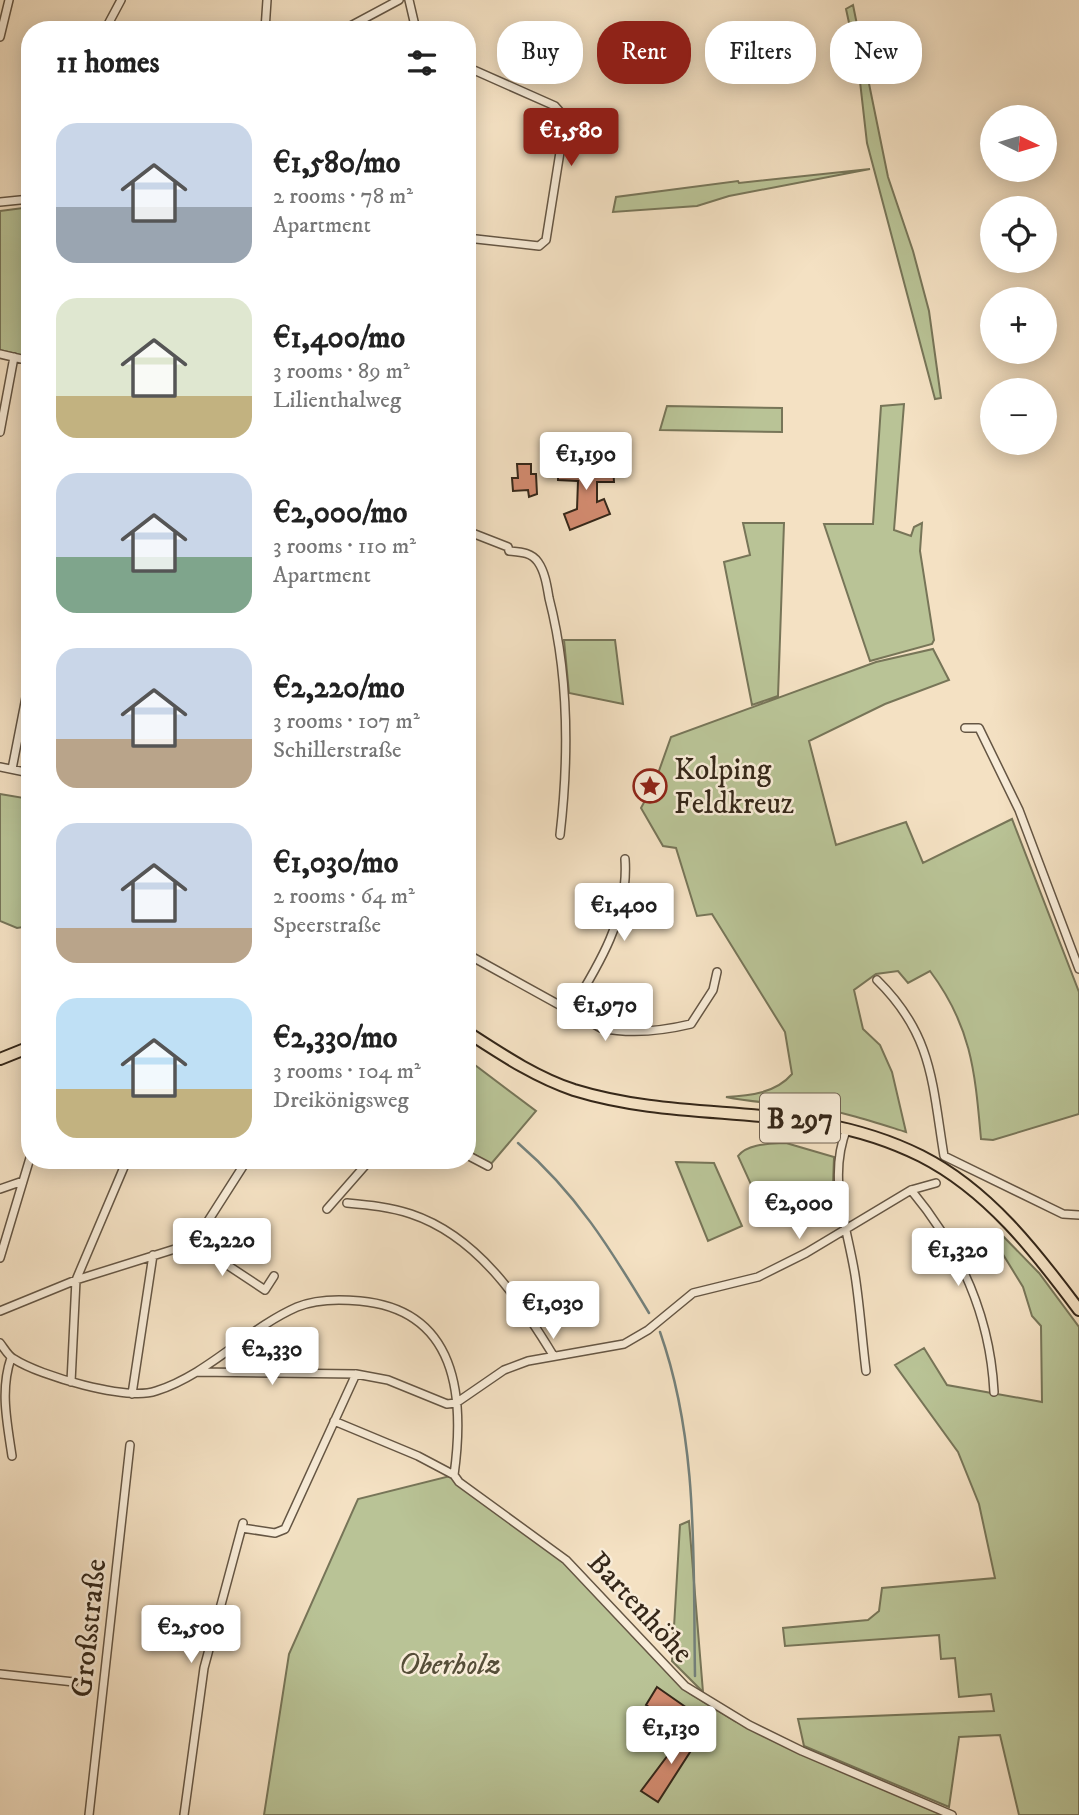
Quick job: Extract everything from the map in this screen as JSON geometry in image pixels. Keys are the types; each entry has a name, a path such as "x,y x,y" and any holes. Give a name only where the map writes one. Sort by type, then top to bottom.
{"main road":[{"name":"B 297","path":"476,1038 519,1065 574,1090 662,1107 783,1116 847,1128 921,1156 979,1198 1034,1250 1079,1310"},
{"path":"0,1059 21,1051"}],"street":[{"path":"0,37 9,0"},
{"path":"110,21 121,0"},
{"path":"266,21 267,0"},
{"path":"360,21 399,0"},
{"path":"408,0 414,21"},
{"path":"476,71 555,106 562,114 564,127 547,240 539,246 476,239"},
{"path":"0,202 21,200"},
{"path":"0,354 21,359"},
{"path":"0,432 15,357"},
{"path":"476,535 508,547 509,551 525,552 537,559 556,624 563,680 565,749 559,835"},
{"path":"12,769 21,723"},
{"path":"965,728 979,728 1011,793 1079,969"},
{"path":"0,767 21,770"},
{"path":"570,1012 597,968 615,929 625,887 625,859"},
{"path":"476,959 601,1028 618,1032 687,1025 696,1017 713,990 717,972"},
{"path":"877,980 907,1013 923,1044 931,1072 944,1156 1063,1214 1079,1215"},
{"path":"847,1128 837,1155 841,1208 866,1371"},
{"path":"476,1160 488,1166"},
{"path":"0,1258 27,1169"},
{"path":"71,1382 76,1280 123,1169"},
{"path":"0,1311 76,1280 194,1243 241,1169"},
{"path":"327,1209 362,1169"},
{"path":"0,1189 23,1181"},
{"path":"196,1372 356,1374 388,1380 447,1404 456,1403 504,1370 554,1355 596,1352 624,1344 648,1330 692,1293 758,1277 846,1230 911,1190 936,1183"},
{"path":"911,1190 951,1244 971,1282 990,1348 994,1392"},
{"path":"347,1203 392,1208 414,1214 465,1244 523,1306 554,1355"},
{"path":"194,1243 265,1290 274,1276"},
{"path":"132,1394 153,1255"},
{"path":"0,1343 11,1358 71,1382 132,1394 155,1392 196,1372 299,1307 324,1301 381,1303 406,1314 432,1331 448,1360 456,1403 456,1478"},
{"path":"11,1358 4,1376 3,1392 12,1455"},
{"path":"184,1815 204,1668 242,1525 275,1533 285,1529 356,1374"},
{"name":"Bartenhöhe","path":"334,1421 418,1456 456,1478 566,1560 685,1686 749,1725 802,1751 855,1776 953,1815"},
{"name":"Großstraße","path":"89,1815 130,1445"},
{"path":"0,1674 74,1682"}],"green space":[{"path":"853,5 856,21 849,21 846,9"},
{"path":"860,84 869,84 888,177 913,251 929,311 941,398 935,399 867,143"},
{"path":"870,169 729,196 697,206 613,212 616,197 738,181"},
{"path":"21,208 21,355 0,350 0,211"},
{"path":"904,404 894,530 911,536 914,527 922,523 920,551 934,640 932,644 870,661 824,524 873,524 881,406"},
{"path":"667,406 782,408 782,432 660,430"},
{"path":"743,523 784,523 778,696 752,705 724,562 750,555"},
{"path":"564,640 615,640 623,704 569,693"},
{"path":"933,649 949,680 885,704 809,741 836,845 906,822 923,863 1012,819 1079,992 1079,1114 993,1140 981,1139 973,1072 963,1031 944,992 930,971 908,983 898,971 876,974 854,990 863,1029 880,1045 892,1072 906,1132 834,1111 726,1097 770,1089 792,1074 785,1032 712,914 697,916 676,848 663,846 641,808 655,782 671,737 876,662"},
{"path":"0,794 21,798 21,927 0,921"},
{"path":"476,1066 536,1111 491,1164 476,1155"},
{"path":"786,1143 834,1157 833,1185 765,1215 738,1156 754,1146"},
{"path":"676,1162 714,1163 742,1226 708,1241"},
{"path":"999,1232 1039,1273 1079,1327 1079,1815 1019,1815 1000,1735 959,1737 949,1807 804,1746 798,1719 994,1711 991,1694 959,1697 955,1658 941,1659 939,1635 785,1646 783,1628 868,1620 879,1611 882,1588 995,1578 979,1504 958,1452 895,1365 924,1348 947,1385 1042,1402 1041,1326 1032,1316 1023,1287 996,1243"},
{"name":"Oberholz","path":"454,1475 566,1560 689,1693 735,1721 933,1807 940,1815 264,1815 289,1654 358,1499"},
{"path":"689,1521 703,1692 672,1661 680,1525"}],"building":[{"path":"517,464 531,464 531,474 536,474 537,494 529,497 528,490 513,491 512,478 518,478"},
{"path":"558,464 613,466 614,482 597,482 597,502 604,499 610,514 570,530 564,514 577,509 578,481 558,480"},
{"path":"657,1687 687,1708 676,1725 646,1705"},
{"path":"689,1727 701,1735 658,1802 641,1791"}],"waterway":[{"path":"518,1143 539,1162 591,1222 649,1313"},
{"path":"660,1332 673,1374 688,1459 693,1546 695,1676"}],"place":[{"name":"Kolping Feldkreuz","path":"650,786"}]}
